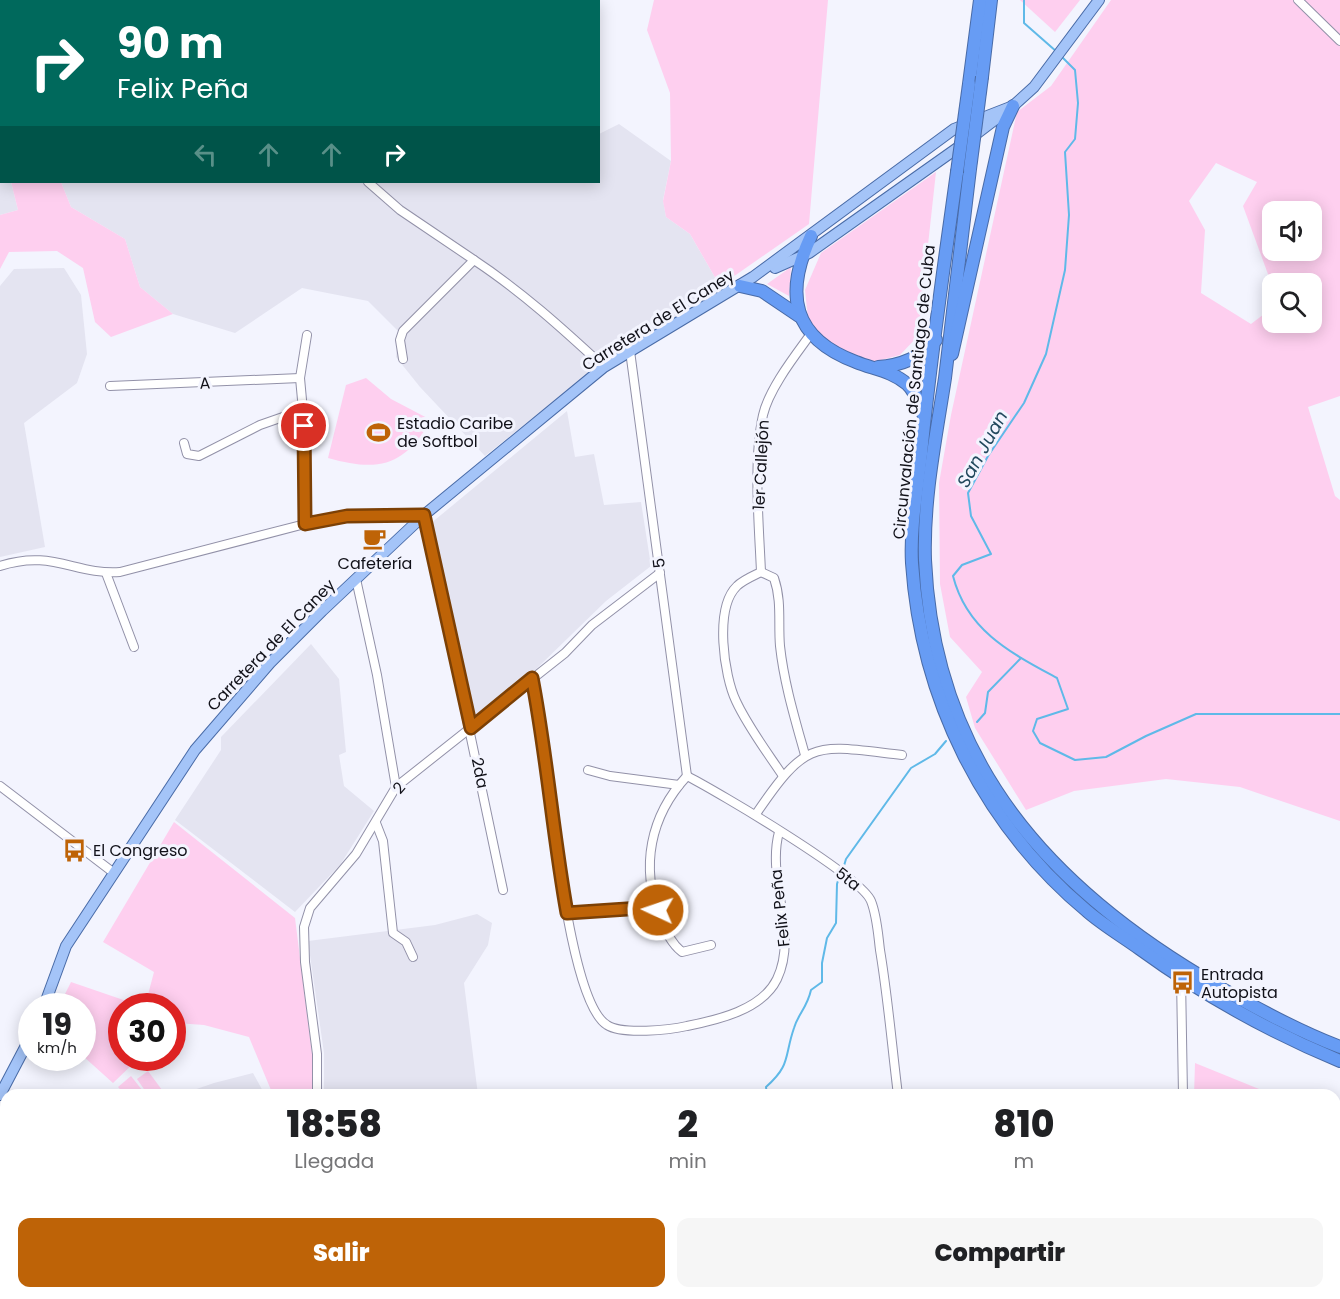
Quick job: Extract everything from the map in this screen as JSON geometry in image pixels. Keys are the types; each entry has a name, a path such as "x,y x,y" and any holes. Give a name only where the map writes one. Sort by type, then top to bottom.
{"highway":[{"name":"Circunvalación de Santiago de Cuba","path":"980,0 924,417 913,538 916,598 926,651 959,749 978,784 1016,838 1051,878 1088,911 1180,978 1241,1013 1340,1061"},
{"name":"Circunvalación de Santiago de Cuba","path":"991,0 932,464 925,558 932,628 958,718 974,754 1002,802 1056,868 1092,900 1191,971 1260,1010 1340,1047"},
{"path":"945,375 958,340 1003,127 1013,106"},
{"path":"811,236 797,292 799,316 810,335 836,354 895,376 909,386 924,417"},
{"path":"740,286 762,291 799,316"},
{"path":"873,367 891,366 920,355 934,343 953,309"},
{"path":"920,355 930,342 937,324"}],"main road":[{"name":"Carretera de El Caney","path":"753,277 805,255 1013,106 1034,87 1099,0"},
{"name":"Carretera de El Caney","path":"49,993 66,946 183,768 221,718 314,619 424,515 604,367 740,286 954,129 1013,106"},
{"path":"3,1089 18,1061"}],"street":[{"path":"1298,0 1340,41"},
{"path":"369,183 400,210 499,276 604,367"},
{"path":"403,359 400,340 403,331 474,260"},
{"path":"305,524 306,443 300,378 307,335"},
{"name":"1er Callejón","path":"761,572 760,453 763,413 788,367 810,335"},
{"name":"5","path":"630,351 687,776"},
{"name":"A","path":"110,386 300,378"},
{"path":"184,443 187,454 199,456 260,425 303,410"},
{"path":"0,566 25,559 44,559 106,573 140,568 305,524 347,516 424,515"},
{"name":"2da","path":"424,515 471,728 503,890"},
{"path":"783,776 736,701 724,640 725,615 729,596 737,586 761,572 774,578 780,596 780,647 794,715 805,754"},
{"path":"106,573 134,647"},
{"name":"2","path":"317,1089 317,1054 305,962 304,927 310,908 356,854 396,787 566,653 592,625 660,573"},
{"path":"356,579 377,675 396,787"},
{"name":"Felix Peña","path":"532,678 545,748 557,856 567,913 584,984 597,1014 606,1025 636,1031 677,1029 719,1019 761,998 771,990 777,979 785,949 774,852 779,832"},
{"path":"756,813 783,776 805,754 834,747 902,755"},
{"path":"588,770 610,776 679,785"},
{"path":"687,776 668,800 657,824 648,870 657,907 669,938 682,952 711,945"},
{"name":"5ta","path":"687,776 756,813 779,832 851,879 871,899 883,966 897,1089"},
{"path":"0,786 114,873"},
{"path":"376,823 383,841 393,933 406,942 413,957"},
{"path":"567,913 657,907"},
{"path":"1183,1089 1180,978 1191,971"}],"shaded area":[{"path":"654,0 828,0 809,224 720,286 690,234 666,217 663,201 671,161 670,93 647,30"},
{"path":"1020,0 1080,0 1055,32"},
{"path":"1111,0 1340,0 1340,396 1308,407 1335,496 1340,500 1340,821 1240,787 1166,779 1074,791 1026,810 975,728 966,697 982,672 950,637 940,584 939,483 951,415 1017,112 1051,86"},
{"path":"619,124 671,161 663,200 666,217 690,234 720,286 673,318 614,353 485,456 420,387 396,357 398,331 368,301 302,288 235,333 173,314 140,287 125,239 71,207 61,183 600,183 600,134"},
{"path":"936,172 918,336 900,355 874,362 851,357 824,339 808,319 805,290 821,253"},
{"path":"0,183 11,183 18,210 0,215"},
{"path":"11,183 61,183 71,207 125,239 140,287 173,314 111,337 95,322 83,268 57,251 9,252 0,269 0,215 18,210"},
{"path":"791,267 789,296 767,284"},
{"path":"64,268 81,295 87,354 77,383 24,423 45,547 0,557 0,286 14,269"},
{"name":"Estadio Caribe de Softbol","path":"366,378 391,399 431,420 411,448 388,462 361,465 328,458 346,385"},
{"path":"567,411 575,457 594,454 604,505 641,502 651,566 606,601 530,675 473,721 430,524"},
{"path":"311,644 339,679 346,752 339,755 344,786 374,811 340,865 295,912 175,820 221,750 221,737"},
{"path":"174,822 295,918 312,1054 312,1089 271,1089 249,1037 204,1025 186,1024 186,993 148,993 154,972 103,942"},
{"path":"477,914 492,923 488,945 464,983 477,1089 324,1089 324,1053 308,941 435,925"},
{"path":"71,982 108,995 108,1071 125,1071 113,1083 96,1068 96,993 66,993"},
{"path":"1195,1063 1259,1089 1194,1089"},
{"path":"148,1071 161,1089 144,1089 137,1079"},
{"path":"253,1073 262,1089 196,1089"},
{"path":"131,1076 141,1089 120,1089 118,1087"}],"waterway":[{"name":"San Juan","path":"1024,0 1024,23 1057,52"},
{"name":"San Juan","path":"1061,56 1075,70 1078,103 1075,139 1065,152 1069,215 1065,270 1046,354 1024,403 988,456 968,493 971,516 991,554 962,565 953,576 960,595 969,612 993,638 1023,659 1057,678 1068,709 1037,719 1033,731 1040,743 1075,760 1106,757 1196,714 1340,714"},
{"path":"977,722 985,713 988,692 1021,658"},
{"path":"843,869 846,859 911,768 935,754 946,741"},
{"path":"766,1089 780,1073 786,1060 796,1023 811,990 822,982 822,963 827,938 836,923 837,884 840,874"}],"place":[{"name":"Estadio Caribe de Softbol","path":"379,432"},
{"name":"Cafetería","path":"375,538"},
{"name":"El Congreso","path":"75,850"},
{"name":"Entrada Autopista","path":"1183,983"}],"route":[{"path":"304,426 306,443 305,524 347,516 424,515 471,728 532,678 545,748 557,856 567,913 657,907 658,910"}]}
